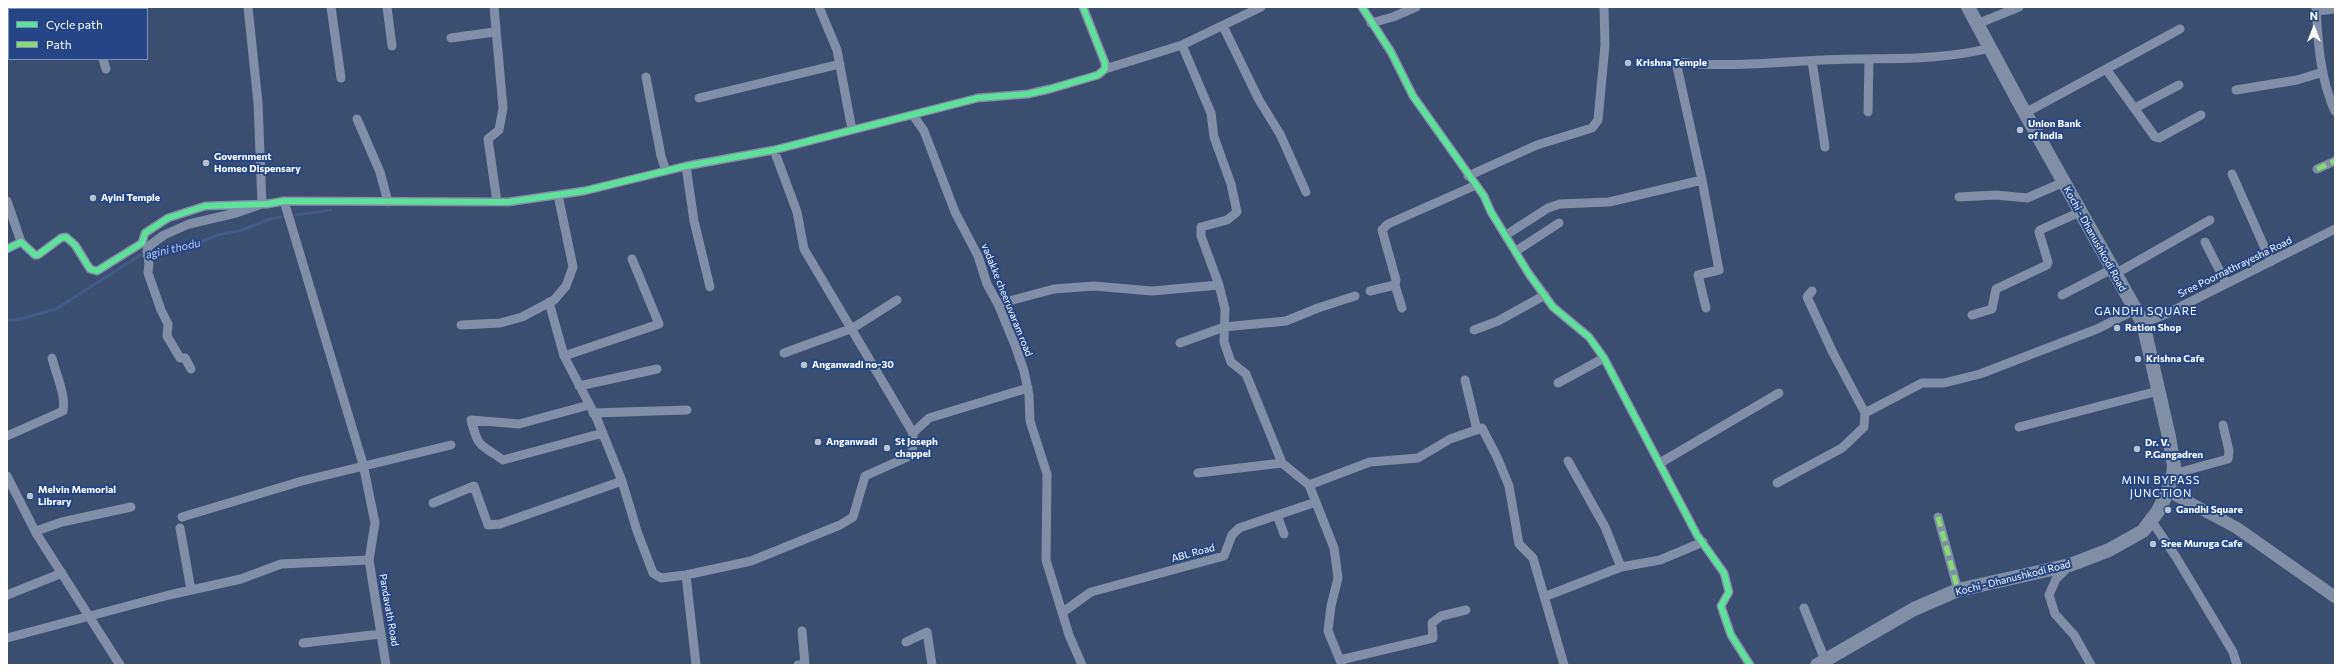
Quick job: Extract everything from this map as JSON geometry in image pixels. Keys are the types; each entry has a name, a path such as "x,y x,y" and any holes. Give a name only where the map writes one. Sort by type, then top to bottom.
{"highway":[{"name":"Kochi - Dhanushkodi Road","path":"1821,663 1914,609 1958,590 2070,565 2109,550 2143,531 2168,491 2173,474 2174,466 2143,323 2024,113 1968,7"}],"main road":[{"path":"2168,491 2242,532 2335,597"}],"street":[{"path":"248,7 258,103 262,204"},
{"path":"331,7 341,78"},
{"path":"386,7 392,46"},
{"path":"494,7 494,32 503,108 499,130 488,139 497,202"},
{"path":"819,7 833,40 840,64 852,130"},
{"path":"1083,7 1105,63 1105,69"},
{"path":"7,201 21,242 35,255 41,253 61,238 66,237 75,245 90,269 97,271 142,243 145,233 168,218 205,206 262,204 284,201 497,202 584,191 686,166 774,150 978,98 1028,94 1098,76 1105,69 1182,46 1261,7"},
{"path":"1362,7 1391,52 1413,96 1468,176 1476,185 1506,236 1553,307 1589,337 1618,381 1703,542 1724,573 1729,592 1721,606 1731,635 1746,664"},
{"path":"1371,23 1393,17 1416,7"},
{"path":"1468,176 1537,145 1592,128 1598,120 1605,45 1604,7"},
{"path":"1977,24 2019,7"},
{"path":"2335,9 2316,9 2319,50 2323,72 2335,111"},
{"path":"1223,26 1259,100 1280,134 1306,192"},
{"path":"2024,113 2180,29"},
{"path":"451,38 494,32"},
{"path":"1182,46 1211,113 1214,137 1232,184 1237,212 1227,220 1201,227 1201,236 1219,285 1224,309 1224,342 1231,362 1246,374 1282,463 1309,485 1334,548 1338,578 1331,606 1328,631 1341,662 1433,638 1432,623 1441,616 1466,610"},
{"path":"1706,308 1698,276 1720,270 1676,62 1756,65 1812,61 1869,60 1970,53 1990,48"},
{"path":"102,60 106,69"},
{"path":"1868,112 1869,60"},
{"path":"1812,61 1825,147"},
{"path":"699,98 840,64"},
{"path":"2106,69 2155,137 2160,138 2201,115"},
{"path":"2236,90 2297,80 2323,72"},
{"path":"646,77 661,156 666,171"},
{"path":"2134,108 2179,84"},
{"name":"vadakke cheeruvaram road","path":"913,115 924,131 955,212 965,229 987,284 998,304 1015,345 1028,388 1030,421 1047,474 1046,560 1082,665"},
{"path":"357,119 380,172 388,202"},
{"path":"549,302 564,356 603,433 622,481 637,531 653,572 661,578 686,575 751,561 840,525 853,517 865,476 912,455 913,433 853,328 804,249 797,212 774,150"},
{"path":"2317,169 2335,161"},
{"path":"686,166 694,221 710,287"},
{"path":"2232,174 2272,262"},
{"path":"1506,236 1548,208 1560,204 1609,202 1702,180"},
{"path":"1959,197 1996,194 2026,198 2064,182"},
{"path":"1402,308 1382,230 1388,224 1476,185"},
{"path":"461,325 500,323 522,317 549,302 566,286 573,267 558,195"},
{"name":"Pandavath Road","path":"284,201 364,464 375,522 369,560 386,665"},
{"path":"191,369 185,358 180,358 167,336 168,324 161,310 148,273 147,255 149,246 157,239 177,229 262,204"},
{"path":"1972,316 1992,309 1996,289 2048,262 2039,232 2040,230 2080,212"},
{"path":"2062,295 2114,271 2210,220"},
{"path":"1516,251 1558,223"},
{"name":"Sree Poornathrayesha Road","path":"2143,323 2166,314 2335,229"},
{"path":"7,249 21,242"},
{"path":"2204,242 2226,283"},
{"path":"564,356 659,324 632,259"},
{"path":"998,304 1054,289 1094,286 1152,291 1219,285"},
{"path":"1370,291 1395,285"},
{"path":"1777,483 1842,448 1864,427 1865,413 1833,353 1807,297 1812,291"},
{"path":"1474,330 1498,321 1545,295"},
{"path":"1180,343 1224,327 1286,321 1354,296"},
{"path":"784,353 853,328 898,300"},
{"path":"1865,413 1922,383 1944,383 1980,374 2098,329 2135,310"},
{"path":"7,436 63,411 64,403 62,392 52,358"},
{"path":"1558,383 1589,368 1604,358"},
{"path":"579,386 657,369"},
{"path":"1465,380 1477,430"},
{"path":"913,433 929,418 1028,388"},
{"path":"2019,427 2158,391"},
{"path":"1660,463 1779,393"},
{"path":"603,433 503,460 481,447 476,438 471,420 519,424 591,409 687,410"},
{"path":"2173,474 2228,459 2229,451 2223,424"},
{"path":"1309,485 1370,462 1418,458 1450,439 1482,428 1497,457 1509,486 1520,544 1533,558 1564,665"},
{"path":"182,517 364,464 451,444"},
{"path":"1568,461 1605,527 1620,567"},
{"path":"1198,474 1282,463"},
{"path":"7,476 36,531 120,665"},
{"path":"433,503 474,486 488,526 500,524 622,481"},
{"name":"ABL Road","path":"1063,612 1091,592 1224,556 1232,535 1239,528 1316,502"},
{"path":"36,531 62,522 131,507"},
{"path":"1277,515 1284,534"},
{"path":"1938,517 1958,590"},
{"path":"2151,520 2176,557 2233,652 2237,665"},
{"path":"180,528 191,590"},
{"path":"1544,597 1620,567 1660,560 1703,542"},
{"path":"7,638 191,590 241,579 281,564 369,560"},
{"path":"2070,565 2056,579 2049,595 2055,614 2074,636 2091,665"},
{"path":"7,596 62,573"},
{"path":"686,575 696,665"},
{"path":"1804,608 1821,663"},
{"path":"798,665 806,664 802,631"},
{"path":"906,642 927,632 932,665"},
{"path":"303,643 382,634"}],"waterway":[{"name":"agini thodu","path":"296,215 331,210"},
{"name":"agini thodu","path":"7,320 16,320 56,309 139,256 188,247 218,235 242,230 270,219 281,217"}],"marked path":[{"path":"2317,169 2335,161"},
{"path":"1938,517 1958,590"}],"cycle path":[{"path":"7,249 21,242 35,255 38,255 61,238 66,237 75,245 90,269 97,271 142,243 145,233 168,218 205,206 267,204 284,201 508,202 584,191 686,166 774,150 978,98 1028,94 1098,75 1105,69 1105,63 1083,7"},
{"path":"1362,7 1391,52 1413,96 1484,196 1491,212 1529,274 1553,307 1589,337 1604,358 1697,535 1724,573 1729,592 1721,606 1731,635 1750,665"}],"place":[{"name":"Krishna Temple","path":"1628,63"},
{"name":"Union Bank of India","path":"2020,130"},
{"name":"Government Homeo Dispensary","path":"206,163"},
{"name":"Ayini Temple","path":"93,198"},
{"name":"Ration Shop","path":"2117,328"},
{"name":"Krishna Cafe","path":"2138,359"},
{"name":"Anganwadi no-30","path":"804,365"},
{"name":"Anganwadi","path":"818,442"},
{"name":"St Joseph chappel","path":"887,448"},
{"name":"Dr. V. P.Gangadren","path":"2137,449"},
{"name":"Melvin Memorial Library","path":"30,496"},
{"name":"Gandhi Square","path":"2168,510"},
{"name":"Sree Muruga Cafe","path":"2153,544"}],"district":[{"name":"GANDHI SQUARE","path":"2146,311"},
{"name":"MINI BYPASS JUNCTION","path":"2161,486"}]}
